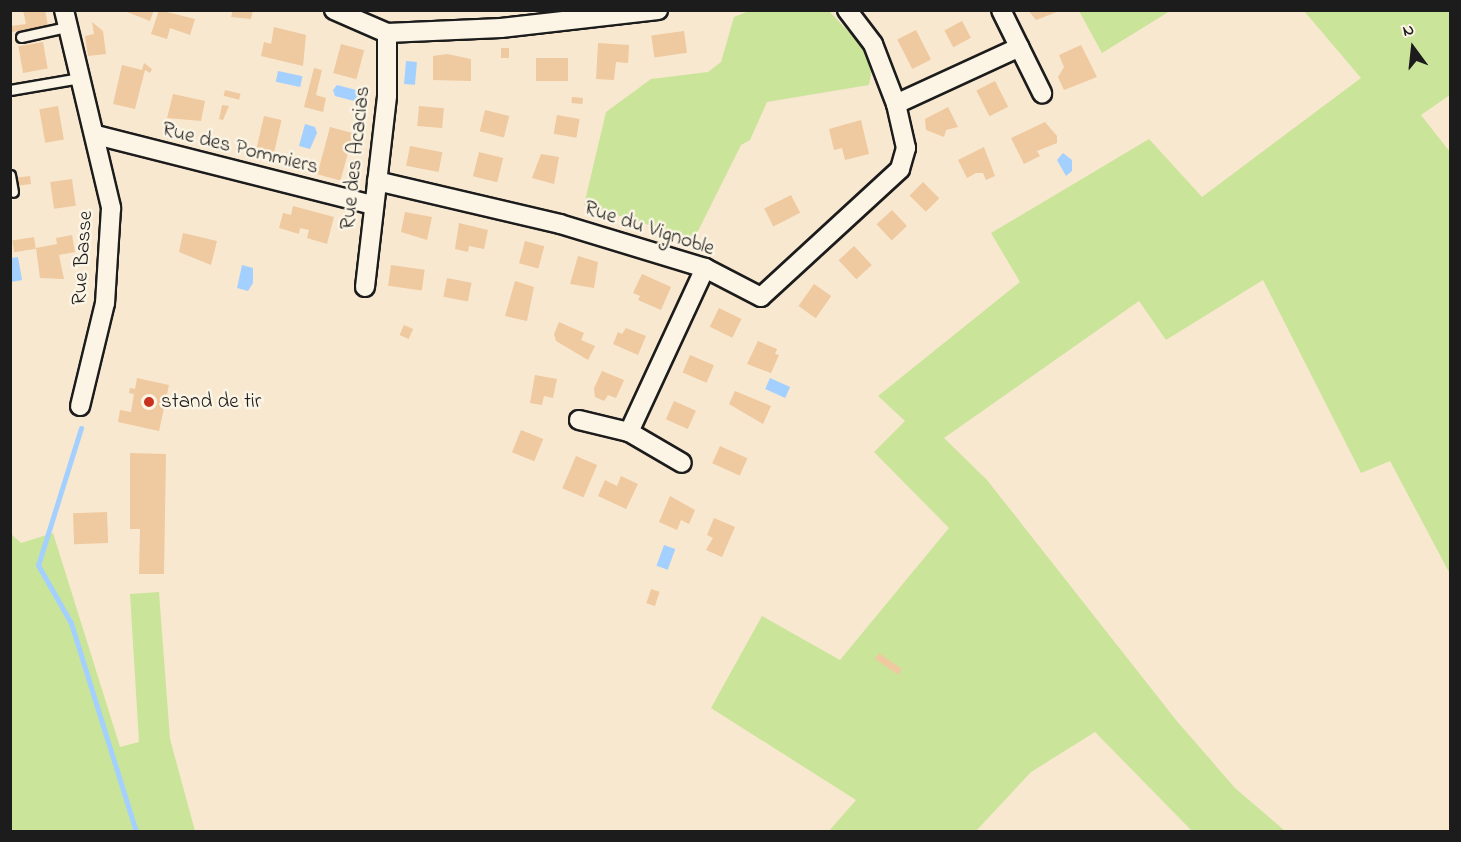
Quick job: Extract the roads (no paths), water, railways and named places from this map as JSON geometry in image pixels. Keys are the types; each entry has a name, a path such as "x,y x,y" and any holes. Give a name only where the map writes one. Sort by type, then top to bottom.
{"street":[{"path":"334,10 387,33 502,19 658,10"},
{"name":"Rue du Vignoble","path":"377,182 560,224 705,268 761,297 900,169 906,148 897,104 873,44 847,10"},
{"path":"1001,10 1042,93"},
{"name":"Rue Basse","path":"65,19 96,135 111,208 105,303 80,406"},
{"name":"Rue des Acacias","path":"365,288 387,96 387,33"},
{"path":"897,104 1020,47"},
{"name":"Rue des Pommiers","path":"96,135 373,206"},
{"path":"629,432 705,268"},
{"path":"579,420 629,432 682,463"}],"lane":[{"path":"21,37 65,19"},
{"path":"10,90 80,78"},
{"path":"10,175 14,192"}],"water":[{"path":"406,61 417,62 415,85 404,84"},
{"path":"278,71 302,76 300,87 276,82"},
{"path":"337,85 360,91 358,102 335,96 333,90"},
{"path":"305,124 315,127 317,133 310,149 299,146"},
{"path":"1063,153 1072,160 1072,171 1066,176 1057,160"},
{"path":"18,257 22,280 11,282 11,258"},
{"path":"242,265 253,268 253,283 248,291 237,288"},
{"path":"770,378 790,387 785,398 765,389"},
{"path":"664,545 675,549 668,570 656,566"}],"waterway":[{"path":"81,428 38,565 71,623 136,832"}],"place":[{"name":"stand de tir","path":"149,402"}]}
